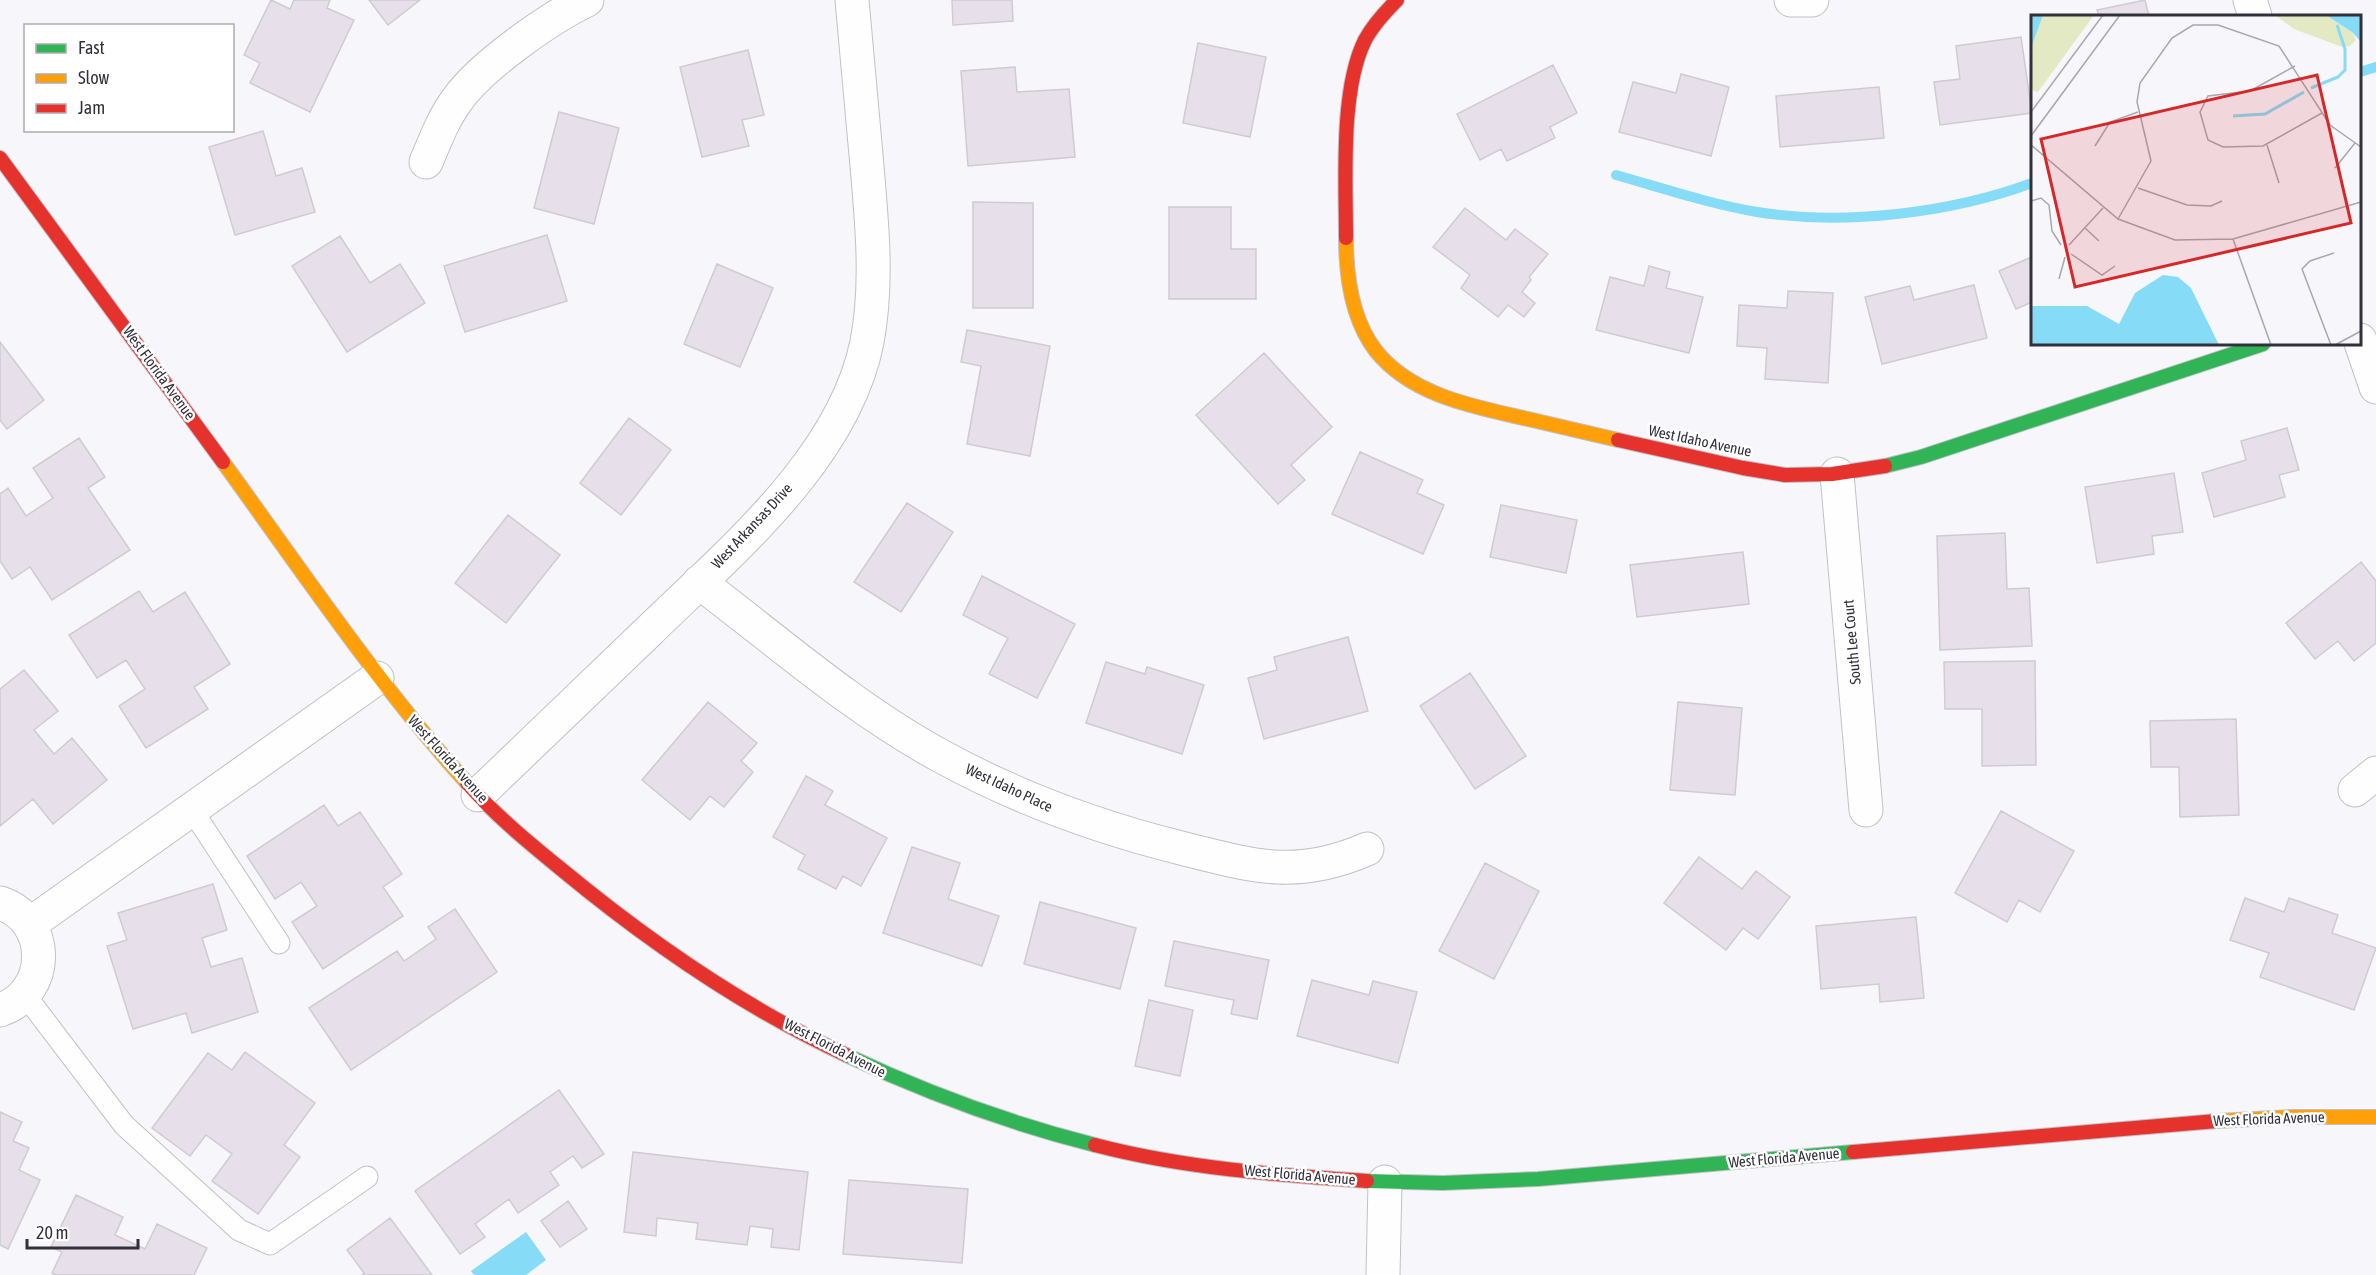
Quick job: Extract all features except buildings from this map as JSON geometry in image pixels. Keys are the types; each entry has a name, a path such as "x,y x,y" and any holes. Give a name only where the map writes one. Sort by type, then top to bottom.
{"street":[{"path":"426,162 443,123 472,82 565,11 587,0"},
{"name":"West Arkansas Drive","path":"478,795 781,500 833,429 855,383 867,343 873,298 872,224 852,0"},
{"name":"West Idaho Avenue","path":"1397,0 1370,30 1359,55 1348,110 1347,243 1352,296 1361,327 1386,362 1433,394 1474,407 1773,474 1803,476 1838,474 1877,468 1921,457 2260,345"},
{"path":"1791,0 1812,0"},
{"path":"2250,0 2255,15"},
{"name":"West Florida Avenue","path":"0,158 137,343 377,678 478,795 540,852 609,908 671,952 791,1027 904,1083 1008,1122 1117,1151 1231,1169 1385,1182 1452,1183 1599,1175 2226,1119 2376,1117"},
{"path":"2361,343 2376,387"},
{"name":"South Lee Court","path":"1838,474 1866,810"},
{"name":"West Idaho Place","path":"699,582 838,688 922,745 1017,794 1073,817 1131,836 1265,867 1317,866 1367,849"},
{"path":"30,924 377,678"},
{"path":"0,903 19,913 30,924 40,947 38,973 13,1003"},
{"path":"1383,1275 1385,1182"}],"lane":[{"path":"192,810 279,943"},
{"path":"13,1003 124,1125 239,1230 270,1244 367,1176"}],"water":[{"path":"526,1232 546,1260 526,1275 474,1275 471,1271"}],"waterway":[{"path":"2361,72 2376,67"},
{"path":"1616,175 1739,209 1825,218 1897,214 1932,209 1967,202 2031,183"}],"traffic: fast":[{"path":"1885,466 1921,457 2260,345"},
{"path":"846,1055 968,1106 1095,1145"},
{"path":"1367,1181 1443,1183 1538,1179 1853,1152"}],"traffic: slow":[{"path":"1346,238 1349,282 1361,326 1376,351 1407,379 1466,404 1618,440"},
{"path":"223,462 371,666 467,783"},
{"path":"2217,1121 2291,1117 2376,1117"}],"traffic: jam":[{"path":"1346,238 1345,164 1351,84 1365,40 1397,0"},
{"path":"0,158 223,462"},
{"path":"1618,440 1785,475 1832,474 1885,466"},
{"path":"467,783 536,849 662,947 770,1016 846,1055"},
{"path":"1853,1152 2217,1121"},
{"path":"1095,1145 1196,1165 1367,1181"}]}
